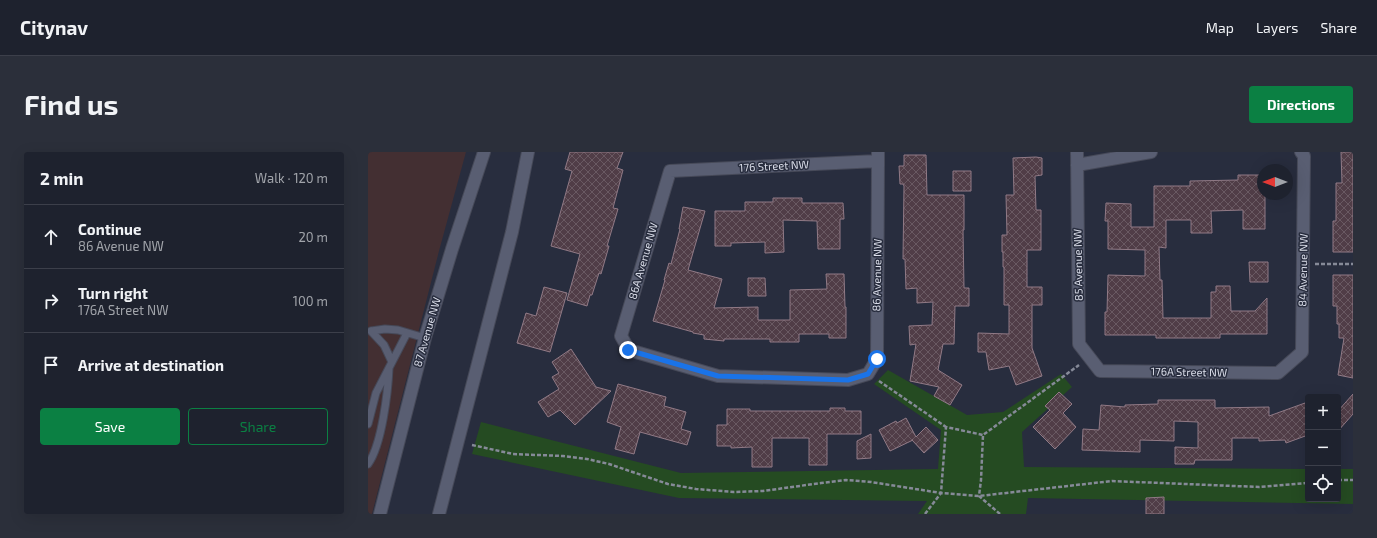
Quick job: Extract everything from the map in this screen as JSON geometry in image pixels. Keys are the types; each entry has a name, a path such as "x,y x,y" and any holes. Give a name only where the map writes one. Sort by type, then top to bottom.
{"street":[{"name":"87 Avenue NW","path":"380,514 425,338 484,152"},
{"path":"439,514 512,232 528,152"},
{"name":"85 Avenue NW","path":"1077,152 1079,344 1100,371"},
{"path":"1077,165 1151,152"},
{"name":"84 Avenue NW","path":"1278,373 1302,352 1302,154"},
{"name":"176 Street NW","path":"670,171 878,156"},
{"name":"86 Avenue NW","path":"868,374 877,359 878,156"},
{"name":"86A Avenue NW","path":"670,171 621,336 628,350 718,376 848,380 868,374"},
{"name":"176A Street NW","path":"1100,371 1278,373"}],"lane":[{"path":"368,464 374,454 380,432 388,392 390,365 384,345 372,331 391,329 425,338"},
{"path":"368,424 376,393 407,333"}],"path":[{"path":"1303,264 1353,264"},
{"path":"868,374 946,427 983,435 1090,358"},
{"path":"925,514 941,493 946,427"},
{"path":"979,496 983,435"},
{"path":"472,445 513,454 564,456 586,459 609,464 668,484 696,489 734,492 763,491 846,480 871,482 941,493 979,496 1112,481 1259,487 1305,483"},
{"path":"1341,480 1353,480"},
{"path":"979,496 1000,514"}],"shaded area":[{"path":"368,152 466,152 439,251 372,514 368,514"}],"green space":[{"path":"888,370 967,415 1003,412 1061,374 1072,387 1022,432 1024,467 1305,469 1305,502 1341,502 1341,469 1353,469 1353,504 1028,498 1026,514 918,514 927,501 679,498 472,454 481,422 681,473 938,469 941,430 874,384"}],"building":[{"path":"570,152 623,152 617,168 623,170 613,208 618,209 607,246 609,246 601,274 599,273 587,306 567,300 580,254 551,246 572,171 565,169"},
{"path":"1341,152 1353,152 1353,252 1333,252 1333,221 1336,221 1336,183 1342,183"},
{"path":"904,155 926,155 927,195 964,195 964,288 969,288 969,306 955,306 954,344 943,344 938,370 962,385 950,405 934,396 939,387 910,381 916,344 910,345 909,326 932,325 933,302 917,303 917,288 906,289 905,259 903,259 904,186 903,184 900,184 899,166 904,166"},
{"path":"1013,158 1042,158 1042,175 1035,176 1036,210 1041,210 1041,250 1027,250 1027,287 1042,287 1042,305 1032,305 1032,348 1042,376 1016,385 1009,366 989,370 986,352 978,352 978,333 1009,334 1009,305 1004,305 1004,267 1002,252 1002,235 1007,235 1006,195 1014,195"},
{"path":"953,171 971,171 971,191 953,191"},
{"path":"1238,175 1257,175 1257,200 1265,200 1265,229 1243,229 1243,210 1211,211 1212,233 1191,233 1191,220 1166,220 1166,248 1159,247 1163,318 1211,318 1211,292 1216,292 1216,286 1230,286 1231,311 1255,311 1267,298 1267,334 1220,334 1220,338 1156,338 1156,335 1105,335 1108,275 1145,276 1145,250 1108,249 1108,221 1105,221 1106,203 1131,204 1131,227 1154,227 1154,186 1190,186 1190,181 1238,180"},
{"path":"773,198 802,198 802,203 843,203 844,219 840,219 840,249 818,249 817,221 783,220 784,252 765,253 765,242 731,243 731,246 715,246 715,211 745,211 745,202 773,202"},
{"path":"683,207 705,211 688,270 722,279 714,308 758,307 758,320 790,320 790,290 827,289 826,274 844,274 846,338 829,338 829,334 799,334 799,342 770,342 770,339 724,339 724,341 704,339 704,335 653,321 669,263 671,264 680,229"},
{"path":"1249,262 1268,262 1268,282 1250,282"},
{"path":"1333,275 1353,275 1353,378 1338,375 1344,338 1339,338 1337,306 1333,306"},
{"path":"748,278 765,278 766,296 748,296"},
{"path":"544,287 567,293 550,352 517,343 526,313 536,316"},
{"path":"571,349 596,387 611,391 575,425 560,410 548,417 538,402 559,389 552,377 559,373 552,362"},
{"path":"618,384 666,397 664,406 686,412 681,429 691,432 687,445 640,432 634,454 615,449 621,427 607,422"},
{"path":"1059,392 1072,404 1063,413 1076,427 1055,449 1033,427 1050,410 1045,406"},
{"path":"1353,394 1353,414 1341,428 1341,408"},
{"path":"1158,400 1215,400 1215,408 1269,407 1269,416 1305,403 1305,436 1286,443 1285,440 1259,441 1259,438 1232,438 1232,460 1195,460 1194,464 1175,464 1175,447 1198,448 1198,422 1174,421 1174,441 1140,440 1140,452 1082,450 1083,429 1099,430 1101,405 1125,407 1125,405 1158,404"},
{"path":"830,408 845,408 845,411 861,411 861,434 827,434 827,465 809,465 809,438 772,438 772,467 752,467 752,447 731,448 731,446 717,446 717,425 727,425 727,409 750,409 750,411 830,411"},
{"path":"906,418 916,437 926,427 938,440 924,453 912,440 890,451 879,430 896,421 897,423"},
{"path":"871,434 871,458 857,459 857,441"},
{"path":"1164,497 1164,514 1146,514 1146,498"}],"route":[{"path":"628,350 718,376 848,380 868,374 877,359"}]}
